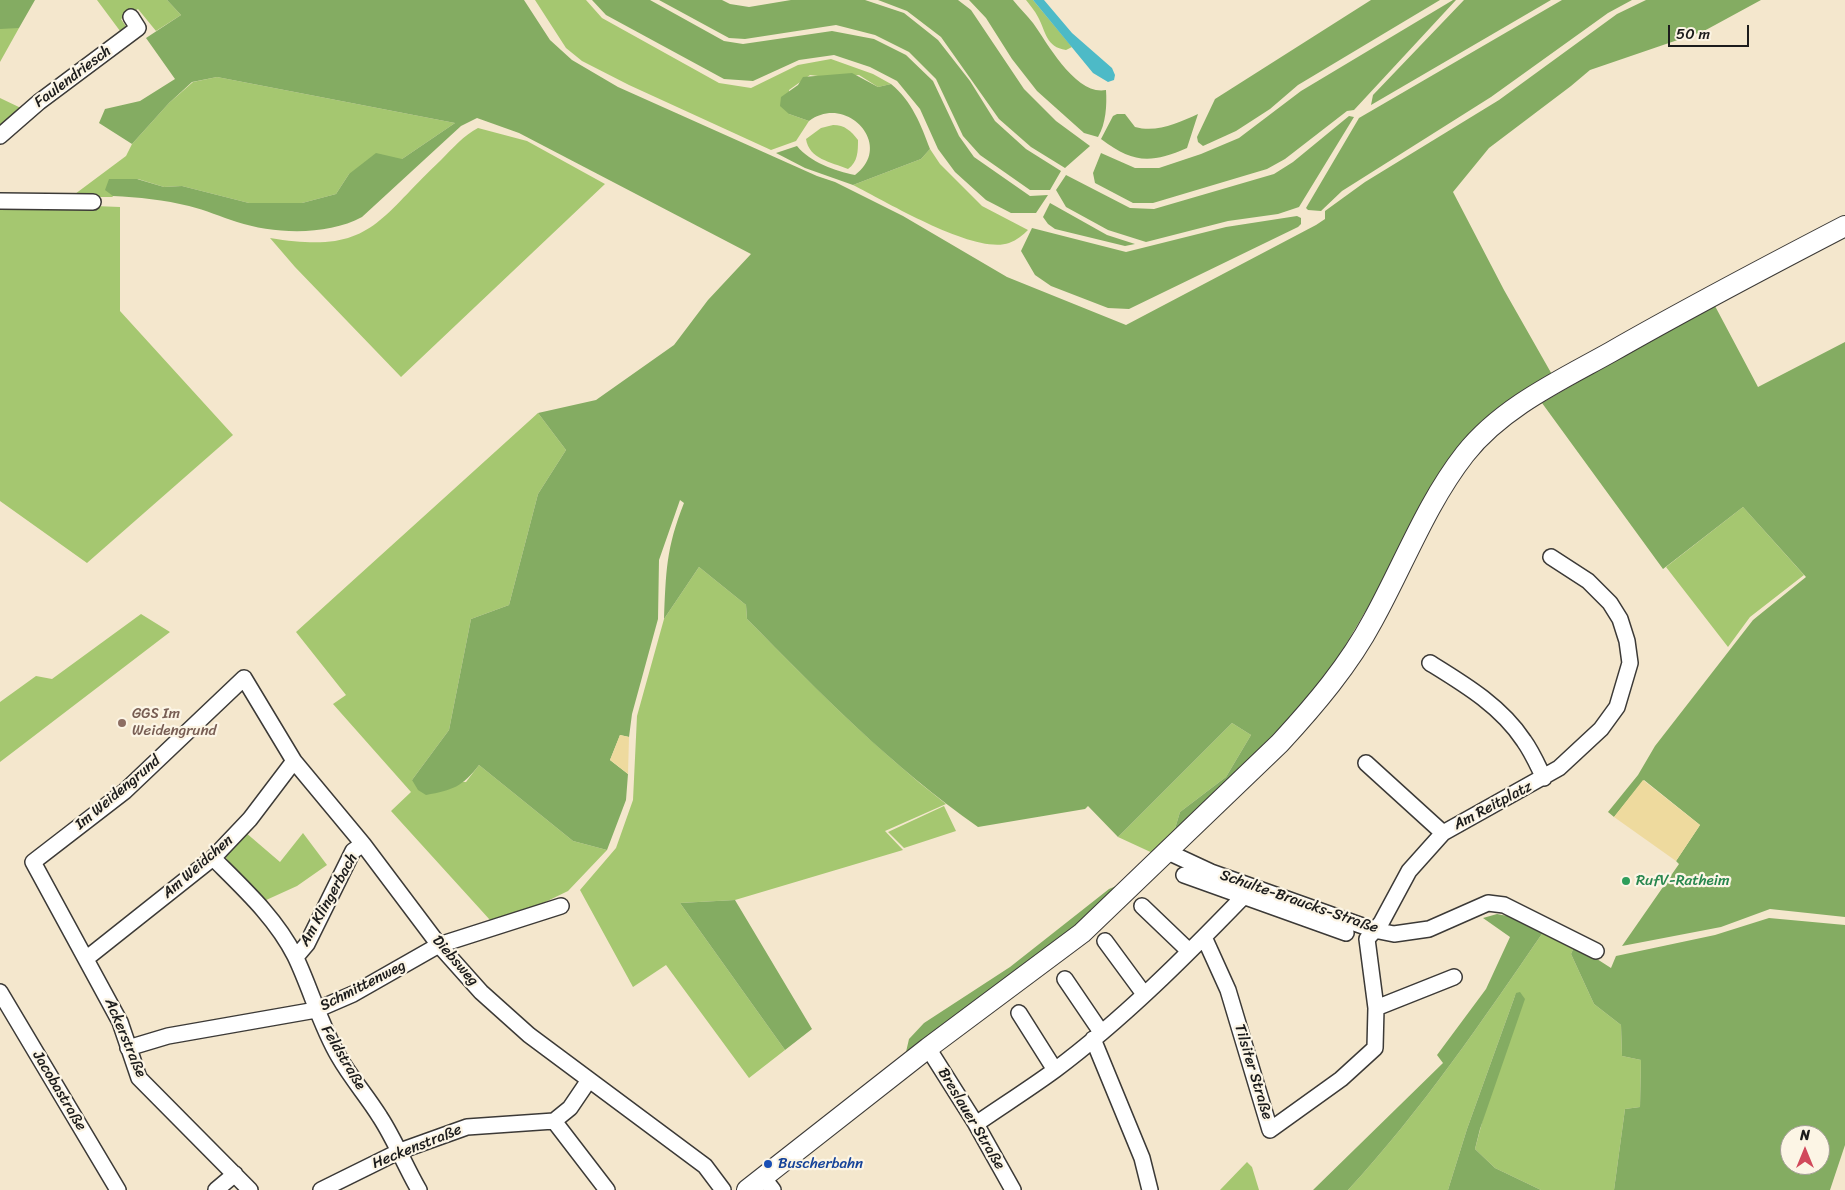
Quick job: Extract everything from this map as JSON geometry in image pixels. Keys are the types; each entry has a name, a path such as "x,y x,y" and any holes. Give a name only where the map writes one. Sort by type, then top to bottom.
{"main road":[{"path":"747,1190 768,1183 928,1048 1082,934 1280,743 1311,710 1340,672 1373,621 1423,519 1465,454 1485,431 1510,412 1565,378 1705,299 1845,226"}],"street":[{"name":"Faulendriesch","path":"0,136 39,102 138,28 131,17"},
{"path":"0,201 93,202"},
{"name":"Am Reitplatz","path":"1374,930 1381,923 1409,871 1443,833 1559,768 1601,729 1617,707 1630,663 1625,634 1620,619 1610,603 1588,581 1551,557"},
{"name":"Am Reitplatz","path":"1430,663 1471,688 1503,715 1524,740 1544,778"},
{"name":"Diebsweg","path":"244,678 294,761 362,844 439,945 481,992 529,1035 705,1166 723,1190"},
{"name":"Im Weidengrund","path":"33,862 125,791 244,678"},
{"name":"Am Weidchen","path":"87,958 213,858 250,820 294,761"},
{"name":"Am Reitplatz","path":"1366,763 1443,833"},
{"name":"Am Klingerbach","path":"296,957 307,944 353,851 362,844"},
{"name":"Schulte-Braucks-Straße","path":"1168,852 1211,872 1374,930 1394,934 1429,928 1488,903 1504,904 1596,951"},
{"name":"Feldstraße","path":"213,858 271,918 296,957 316,1010 339,1057 400,1151 419,1190"},
{"name":"Ackerstraße","path":"33,862 87,958 120,1022 139,1078 250,1190"},
{"path":"1184,876 1346,934"},
{"path":"976,1124 1055,1070 1097,1036 1204,937 1243,897"},
{"name":"Schmittenweg","path":"128,1048 168,1036 316,1010 353,994 439,945 560,906"},
{"path":"1142,906 1189,951"},
{"name":"Tilsiter Straße","path":"1204,937 1228,990 1270,1130 1341,1079 1376,1048 1376,1008 1367,939 1374,930"},
{"path":"1105,941 1144,994"},
{"path":"1376,1008 1454,977"},
{"path":"1065,979 1097,1036 1142,1158 1150,1190"},
{"name":"Jacobastraße","path":"0,992 118,1190"},
{"path":"1019,1013 1055,1070"},
{"name":"Breslauer Straße","path":"928,1048 976,1124 1013,1190"},
{"path":"589,1080 570,1108 554,1122 607,1190"},
{"name":"Heckenstraße","path":"321,1190 400,1151 467,1127 554,1122"},
{"path":"216,1190 235,1174"}],"green space":[{"path":"0,0 35,0 19,28 0,29"},
{"path":"97,0 167,0 181,15 156,31 138,9 121,19 129,31 123,35"},
{"path":"167,0 524,0 550,40 572,60 618,87 817,176 835,182 903,216 1007,277 1126,325 1316,225 1325,219 1325,211 1365,182 1499,100 1617,14 1646,0 1761,0 1704,31 1590,70 1489,148 1453,192 1504,290 1554,378 1498,411 1382,583 1328,675 1274,739 1174,832 1180,812 1226,777 1251,735 1232,723 1118,837 1088,806 1085,809 978,827 916,780 858,728 747,619 746,605 699,567 664,619 665,587 670,547 684,503 680,500 659,560 658,619 632,714 629,737 620,735 610,760 628,774 626,800 607,850 573,841 479,765 462,783 435,793 426,795 418,790 412,780 449,730 471,619 509,605 538,494 566,450 538,413 596,400 674,345 708,300 751,254 519,133 477,118 461,126 362,217 333,227 300,231 267,229 237,222 201,209 180,204 151,199 113,196 105,190 109,179 137,179 164,187 182,186 249,203 302,203 336,194 349,174 376,153 402,159 455,123 217,77 192,82 169,103 132,144 99,123 105,109 140,101 175,79 146,38 181,15"},
{"path":"535,0 586,0 602,18 719,83 751,88 798,65 831,59 873,74 891,84 878,87 859,75 826,77 810,75 789,90 789,114 809,121 796,141 771,150 629,85 582,61 566,48"},
{"path":"592,0 650,0 724,41 743,44 832,31 874,39 906,55 933,81 959,136 974,157 1030,196 1048,195 1036,213 1011,213 986,200 955,172 938,149 920,109 897,81 870,67 834,55 799,60 753,81 724,79 606,15"},
{"path":"659,0 722,0 730,4 749,7 791,0 865,0 904,13 938,40 970,81 995,121 1026,149 1061,171 1050,190 1030,190 980,155 963,136 936,79 909,52 875,35 836,25 745,39 729,38"},
{"path":"878,0 958,0 971,10 1024,89 1056,121 1090,146 1065,168 1031,147 999,119 941,37 907,11"},
{"path":"969,0 1013,0 1033,23 1064,67 1074,77 1084,85 1095,90 1106,90 1103,126 1098,137 1084,133 1037,91 1012,59 986,18"},
{"path":"1026,0 1033,0 1072,47 1066,50 1054,46 1050,42 1037,15"},
{"path":"1371,0 1440,0 1298,85 1270,109 1236,131 1203,146 1198,142 1197,137 1215,99"},
{"path":"1453,0 1456,0 1354,110 1347,111 1285,159 1267,169 1153,203 1133,203 1095,183 1093,173 1101,153 1135,168 1159,168 1201,154 1239,138 1301,91"},
{"path":"1464,0 1551,0 1371,105 1373,95"},
{"path":"1562,0 1632,0 1608,13 1491,97 1342,191 1321,211 1308,210 1306,208 1359,118"},
{"path":"3,27 19,28 0,62 0,29"},
{"path":"852,73 878,87 891,84 905,98 915,114 930,149 921,159 853,185 805,168 776,153 797,146 802,152 823,165 855,175 866,163 870,150 868,138 861,127 851,118 838,114 824,114 809,121 789,114 780,106 781,97 798,85 803,77"},
{"path":"217,77 455,123 402,159 349,174 336,194 302,203 249,203 182,186 164,187 138,179 112,197 71,197 126,156 132,144 169,103 193,82"},
{"path":"0,98 23,109 0,127"},
{"path":"1125,114 1135,127 1151,129 1175,124 1198,114 1187,148 1152,159 1133,157 1112,147 1101,139 1113,116"},
{"path":"1349,116 1354,117 1299,207 1278,214 1228,221 1146,242 1108,230 1066,207 1056,190 1066,175 1130,208 1154,209 1274,174 1293,162"},
{"path":"833,125 847,129 858,140 856,160 848,169 822,159 811,151 808,146 806,139 821,128"},
{"path":"478,128 527,141 605,184 401,377 295,267 270,238 304,242 330,242 351,237 369,228 385,216 458,142"},
{"path":"930,149 940,164 982,206 1028,230 1009,243 994,245 975,241 931,225 853,185 921,159"},
{"path":"1050,203 1107,235 1135,244 1125,246 1055,229 1043,217"},
{"path":"69,205 120,207 120,311 233,435 87,563 0,501 0,210"},
{"path":"1297,216 1301,218 1301,224 1298,227 1129,309 1108,308 1051,286 1035,275 1021,251 1032,228 1126,252 1226,227"},
{"path":"1715,306 1758,387 1845,342 1845,917 1770,909 1721,927 1622,946 1679,864 1676,861 1700,825 1644,780 1614,817 1608,812 1638,775 1655,746 1753,620 1806,577 1743,507 1663,569 1542,403 1640,346"},
{"path":"538,413 566,450 538,494 509,605 471,619 449,730 412,780 466,782 479,765 573,841 607,850 568,891 537,906 490,920 391,811 411,792 333,704 346,695 296,632"},
{"path":"1743,507 1804,575 1750,617 1728,647 1666,567"},
{"path":"699,567 746,605 747,619 844,715 919,783 946,804 885,831 903,850 735,900 680,903 785,1050 749,1078 666,965 633,987 580,890 616,848 633,800 637,716 664,619"},
{"path":"141,614 170,632 0,762 0,702 36,676 52,679"},
{"path":"1232,723 1251,735 1226,777 1180,812 1174,832 1157,855 1118,837"},
{"path":"944,806 956,831 904,848 888,832"},
{"path":"245,832 280,862 303,833 327,865 297,886 264,901 228,865 225,854"},
{"path":"1121,884 1124,886 1015,976 906,1052 909,1039 924,1023 1010,967 1109,889"},
{"path":"735,900 812,1029 785,1050 680,903"},
{"path":"1497,914 1518,918 1544,931 1426,1097 1375,1160 1348,1190 1313,1190 1443,1063 1437,1055 1486,989 1510,937 1483,918"},
{"path":"1769,918 1845,925 1845,1145 1830,1190 1614,1190 1625,1109 1640,1107 1641,1060 1622,1056 1621,1025 1594,1004 1571,954 1575,945 1611,968 1616,956 1715,935"},
{"path":"1544,931 1575,945 1571,954 1594,1004 1621,1025 1622,1056 1641,1060 1640,1107 1625,1109 1614,1190 1541,1190 1495,1168 1475,1149 1516,993 1467,1129 1448,1190 1348,1190 1426,1097"},
{"path":"1520,992 1525,999 1480,1129 1475,1149 1495,1168 1541,1190 1448,1190 1467,1129 1516,993"},
{"path":"1247,1162 1252,1167 1259,1190 1220,1190"}],"sand":[{"path":"620,735 629,737 628,774 610,760"},
{"path":"1643,780 1700,825 1676,861 1614,817"}],"water":[{"path":"1033,0 1044,0 1072,33 1112,68 1115,75 1114,80 1108,82 1093,73"}],"place":[{"name":"GGS Im Weidengrund","path":"122,723"},
{"name":"RufV-Ratheim","path":"1626,881"},
{"name":"Buscherbahn","path":"768,1164"}]}
